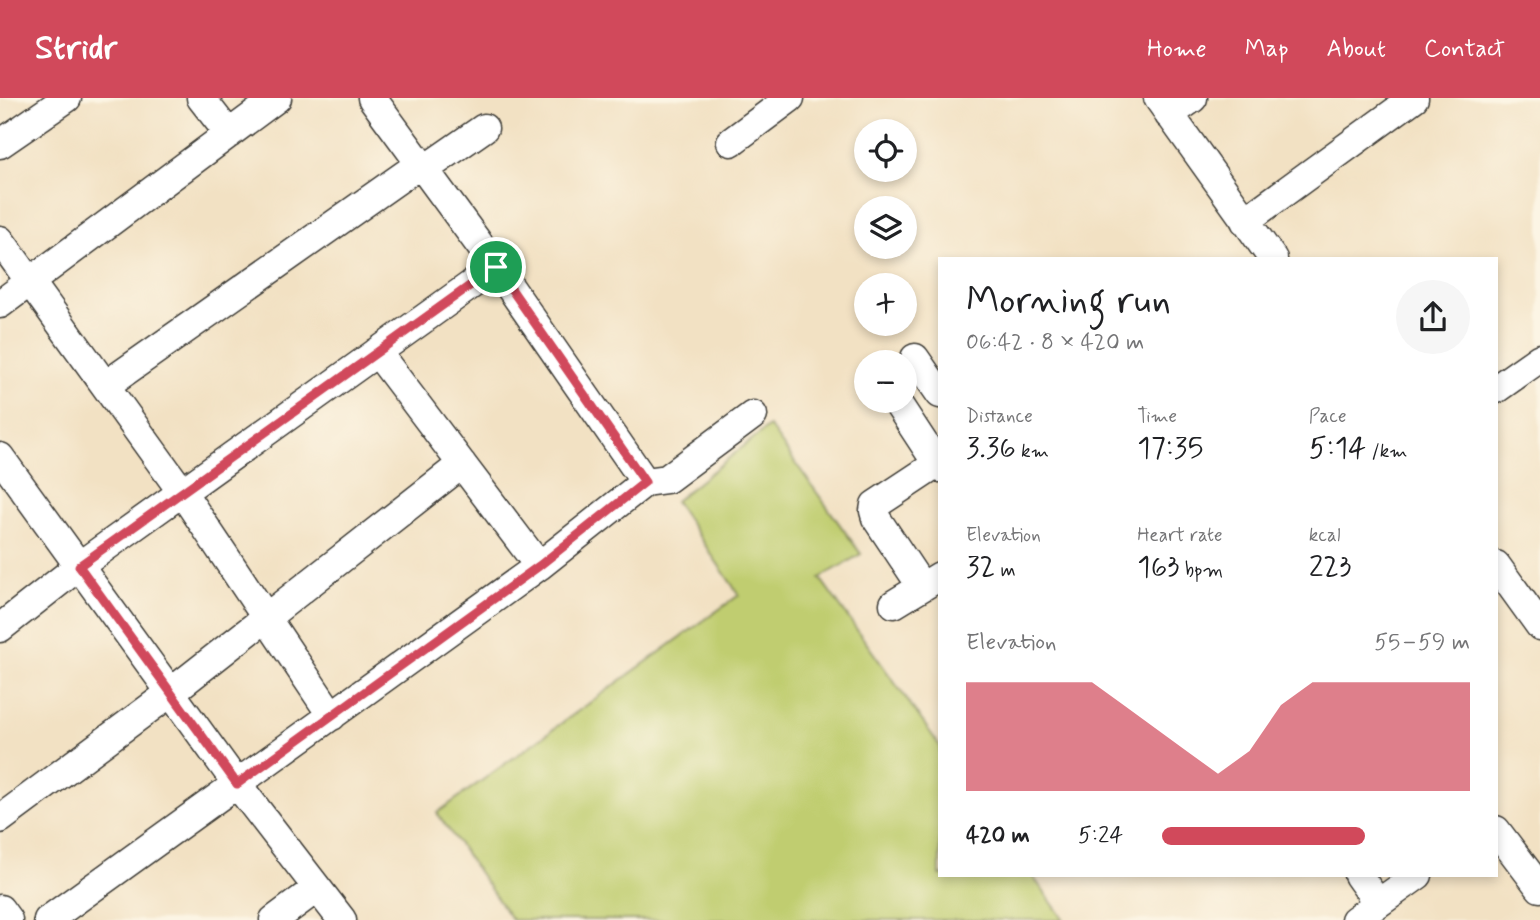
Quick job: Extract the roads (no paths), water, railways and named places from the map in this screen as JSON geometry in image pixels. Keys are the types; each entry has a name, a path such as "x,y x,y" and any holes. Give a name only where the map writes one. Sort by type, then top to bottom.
{"street":[{"path":"0,144 67,98"},
{"path":"201,98 229,134"},
{"path":"0,304 277,98"},
{"path":"373,98 496,267 645,482"},
{"path":"731,142 790,98"},
{"path":"1193,98 1164,106 1272,257"},
{"path":"1245,220 1414,98"},
{"path":"106,385 484,128"},
{"path":"0,240 182,492 332,716"},
{"path":"0,628 79,566 496,267"},
{"path":"377,352 539,566"},
{"path":"1498,388 1540,358"},
{"path":"917,361 938,391"},
{"path":"894,604 931,582 876,518 875,505 938,466 904,413"},
{"path":"48,920 539,566 645,482 667,479 753,415"},
{"path":"0,457 237,784 342,920"},
{"path":"0,819 170,693 462,464"},
{"path":"1498,568 1540,626"},
{"path":"1498,833 1540,888"},
{"path":"1359,877 1378,904"},
{"path":"1355,920 1415,877"},
{"path":"274,920 317,888"},
{"path":"0,909 8,920"}]}
